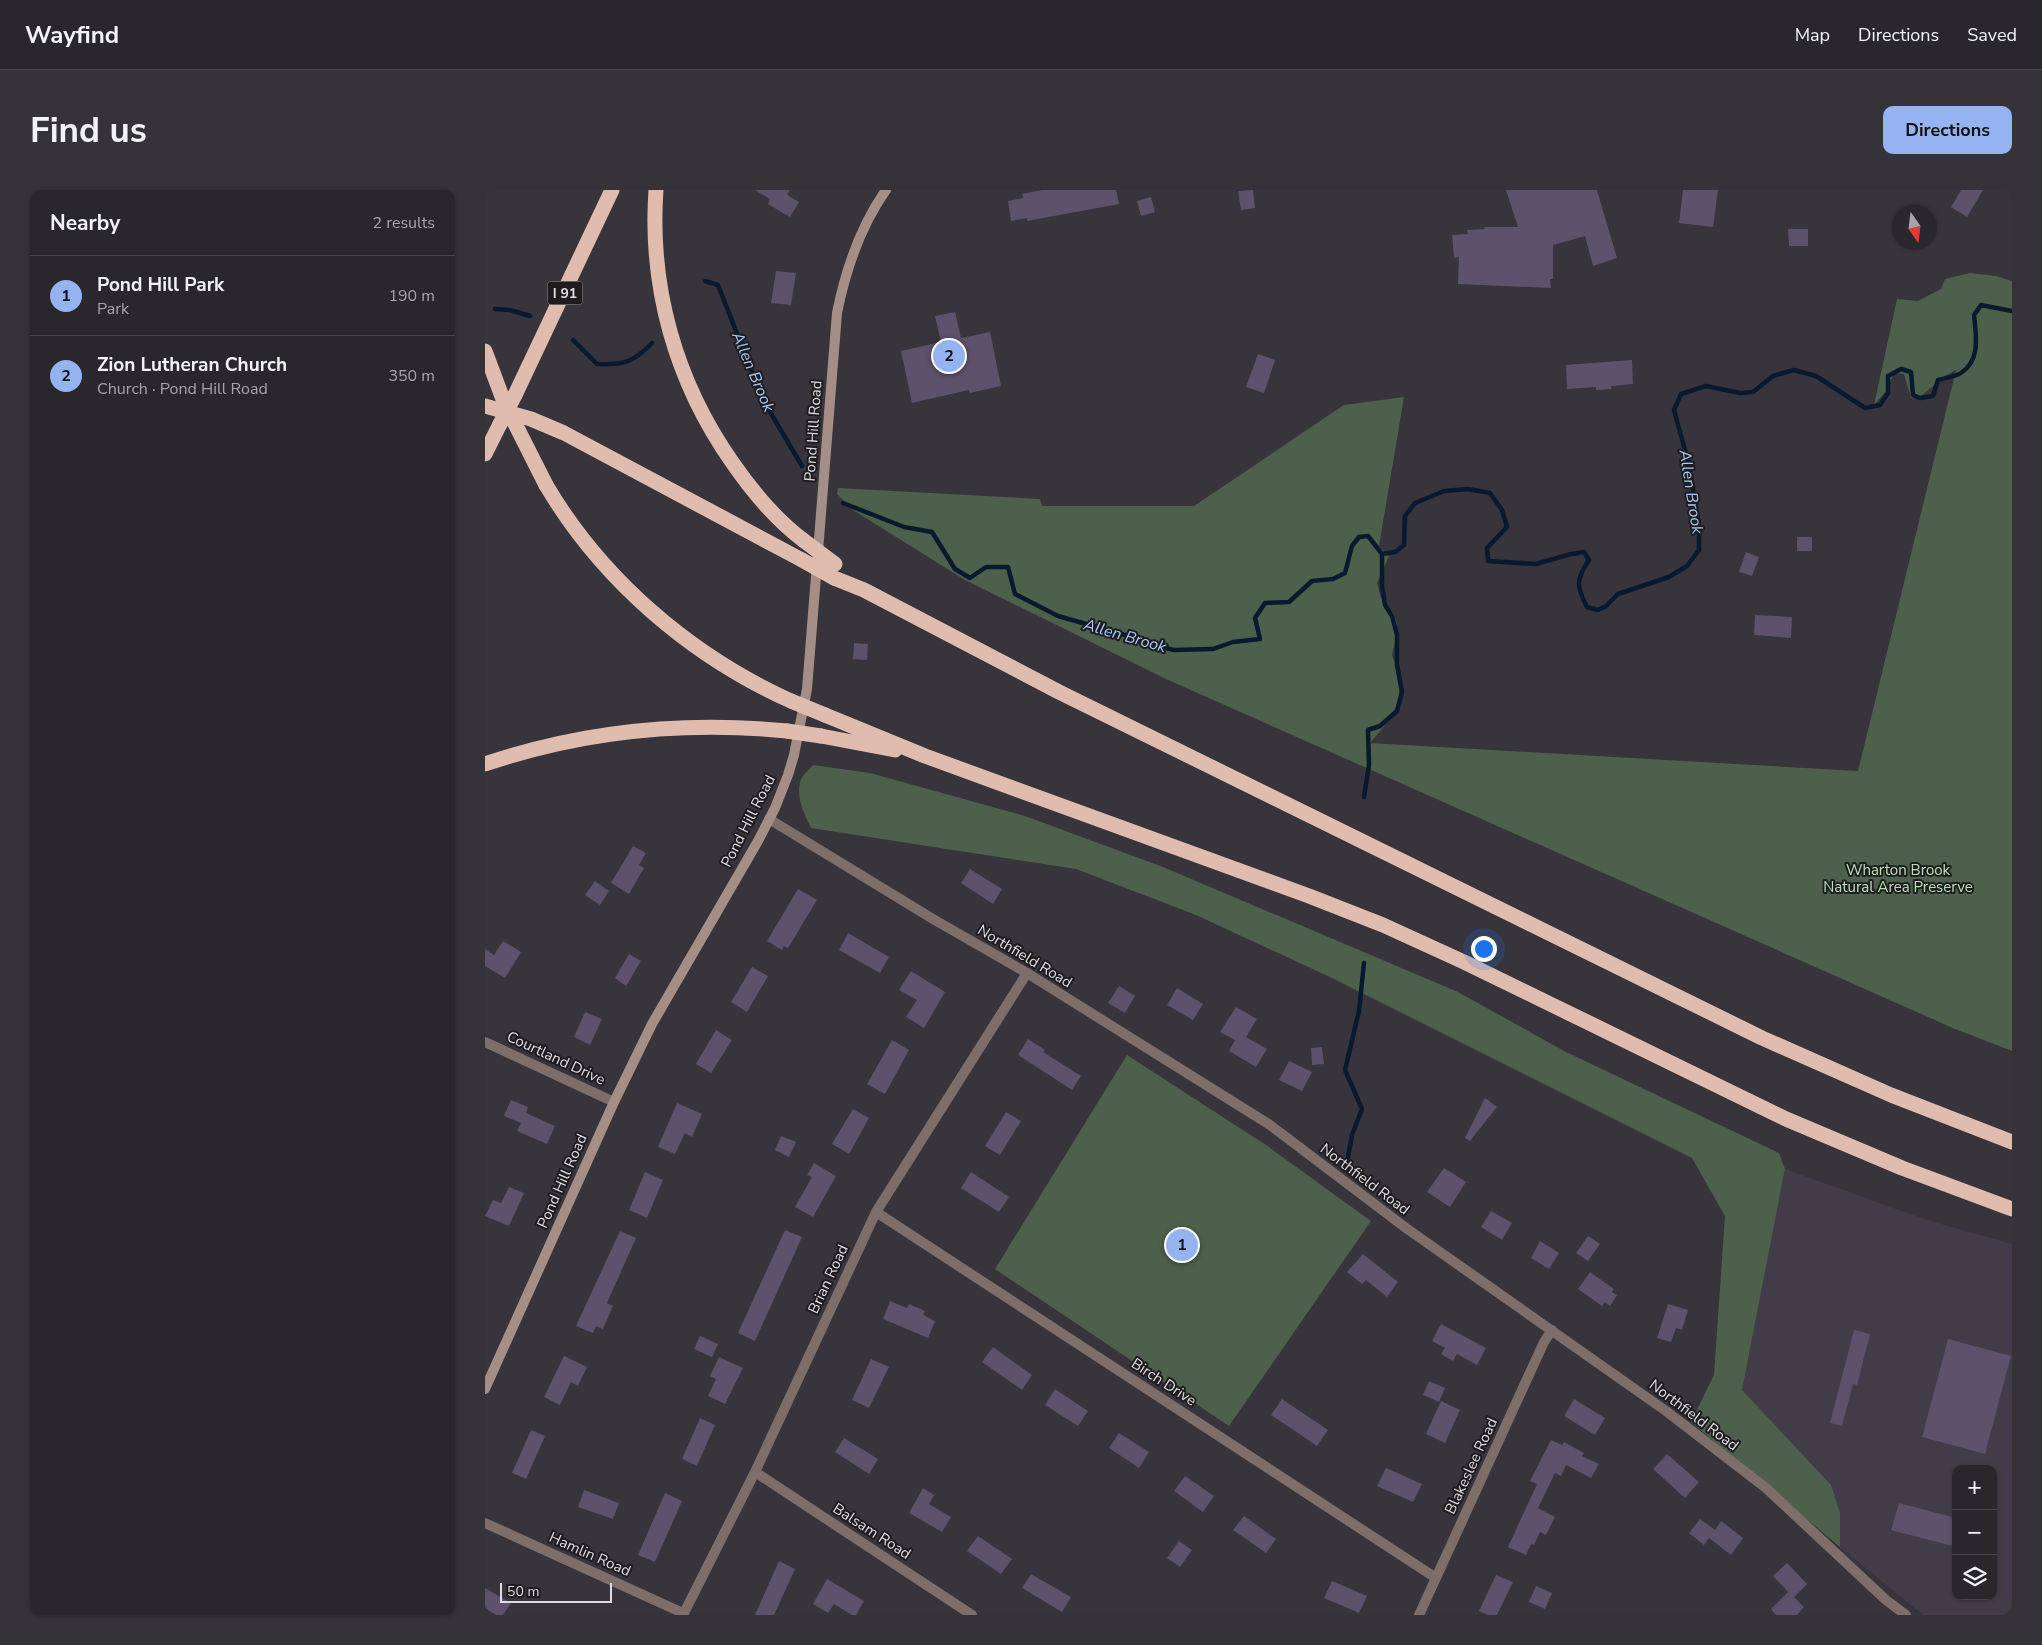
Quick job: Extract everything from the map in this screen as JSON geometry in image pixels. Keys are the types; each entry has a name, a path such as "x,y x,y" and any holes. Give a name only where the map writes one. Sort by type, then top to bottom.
{"highway":[{"name":"I 91","path":"485,454 612,190"},
{"path":"656,190 655,239 660,287 670,334 686,381 706,421 738,471 774,514 835,571 864,590 1042,683 1754,1034 1891,1096 2012,1142"},
{"path":"485,351 507,409 546,484 561,509 590,548 650,610 713,658 754,683 791,701 925,756 1309,896 1383,925 1464,962 1786,1118 1903,1168 2012,1209"},
{"path":"485,406 531,418 564,433 802,560 835,571"},
{"path":"485,764 561,743 645,729 711,726 787,730 925,756"}],"main road":[{"name":"Pond Hill Road","path":"485,1390 614,1102 652,1024 749,858 780,796 794,755 807,689 837,313 845,276 857,243 871,213 885,190"}],"street":[{"name":"Northfield Road","path":"769,819 925,914 1027,973 1270,1125 1406,1228 1666,1411 1766,1488 1885,1600 1906,1615"},
{"name":"Brian Road","path":"683,1614 755,1472 876,1212 1027,973"},
{"name":"Courtland Drive","path":"485,1042 614,1102"},
{"name":"Birch Drive","path":"876,1212 1436,1578"},
{"name":"Blakeslee Road","path":"1419,1615 1544,1342 1552,1330"},
{"name":"Balsam Road","path":"755,1472 972,1615"},
{"name":"Hamlin Road","path":"485,1523 683,1614"}],"shaded area":[{"path":"1785,1169 1927,1220 2012,1244 2012,1615 1923,1615 1840,1547 1840,1513 1742,1390"}],"green space":[{"name":"Wharton Brook Natural Area Preserve","path":"1970,273 1996,276 2012,281 2012,1051 1955,1029 1166,679 965,580 853,510 837,494 838,488 1040,499 1042,506 1194,506 1344,405 1404,397 1379,546 1389,556 1377,583 1381,598 1394,614 1397,624 1392,655 1400,678 1400,687 1398,702 1391,718 1370,743 1858,771 1956,370 1945,376 1920,397 1911,398 1904,374 1894,373 1886,391 1874,405 1897,299 1918,301 1941,289 1945,279"},
{"path":"813,765 870,773 1025,816 1163,867 1458,992 1566,1052 1779,1153 1785,1169 1742,1390 1831,1485 1840,1513 1840,1547 1691,1422 1714,1375 1725,1216 1692,1158 1332,978 1196,915 1076,869 811,828 799,797 799,790 802,777"},
{"path":"1127,1055 1266,1145 1371,1221 1229,1426 995,1269"}],"building":[{"path":"755,190 790,190 787,195 799,202 790,217 768,204 770,199"},
{"path":"1042,190 1116,190 1119,204 1027,221 1027,218 1011,221 1008,201 1023,198 1022,194"},
{"path":"1253,190 1255,208 1241,210 1238,191"},
{"path":"1506,190 1597,190 1617,258 1593,266 1585,236 1553,245 1553,279 1550,279 1551,288 1458,284 1459,257 1454,258 1452,235 1468,234 1467,230 1485,229 1484,227 1518,227"},
{"path":"1683,190 1718,190 1713,227 1679,223"},
{"path":"1961,190 1983,190 1967,217 1951,207"},
{"path":"1151,197 1155,212 1141,216 1137,201"},
{"path":"1788,229 1808,229 1808,246 1789,246"},
{"path":"776,271 796,273 791,305 771,303"},
{"path":"955,312 961,338 990,332 1001,386 970,393 969,390 912,403 901,351 941,342 935,316"},
{"path":"1258,354 1275,360 1264,393 1246,387"},
{"path":"1632,360 1633,384 1611,386 1611,389 1596,390 1596,387 1567,389 1566,365"},
{"path":"1797,537 1812,537 1812,551 1797,551"},
{"path":"1746,552 1759,557 1752,576 1739,572"},
{"path":"1755,615 1792,617 1791,638 1754,635"},
{"path":"854,643 868,644 867,660 853,659"},
{"path":"633,846 646,853 639,865 644,868 629,894 611,883"},
{"path":"970,869 1002,889 993,904 961,883"},
{"path":"595,881 609,891 600,905 585,895"},
{"path":"798,889 817,900 788,948 784,946 782,950 767,941"},
{"path":"848,933 889,957 880,973 839,950"},
{"path":"503,941 521,952 505,978 485,966 485,949 494,955"},
{"path":"629,954 641,961 626,986 615,978"},
{"path":"752,967 768,976 747,1012 731,1002"},
{"path":"911,971 945,992 924,1028 906,1017 917,1000 899,990"},
{"path":"1119,986 1135,996 1125,1013 1108,1003"},
{"path":"1177,988 1203,1004 1193,1020 1167,1005"},
{"path":"1236,1007 1257,1019 1246,1037 1267,1049 1256,1067 1229,1051 1235,1040 1220,1032"},
{"path":"585,1012 602,1019 590,1045 574,1037"},
{"path":"716,1030 732,1040 711,1073 696,1064"},
{"path":"1028,1039 1045,1050 1043,1052 1081,1076 1072,1090 1018,1055"},
{"path":"892,1040 909,1050 885,1094 867,1084"},
{"path":"1322,1047 1324,1064 1312,1065 1311,1048"},
{"path":"1289,1061 1312,1072 1302,1091 1279,1080"},
{"path":"1485,1098 1497,1107 1470,1141 1465,1138"},
{"path":"511,1100 528,1107 526,1113 555,1126 547,1144 517,1131 521,1123 504,1116"},
{"path":"677,1103 702,1114 692,1137 685,1133 675,1154 658,1147"},
{"path":"853,1109 869,1118 849,1154 832,1144"},
{"path":"1006,1112 1021,1121 1000,1155 985,1146"},
{"path":"781,1136 796,1142 789,1157 775,1150"},
{"path":"814,1163 836,1176 813,1217 795,1207 812,1177 807,1175"},
{"path":"1444,1168 1466,1182 1450,1207 1427,1192"},
{"path":"645,1172 663,1180 647,1218 629,1210"},
{"path":"971,1172 1009,1197 999,1212 961,1188"},
{"path":"509,1187 524,1193 509,1226 485,1216 493,1200 501,1203"},
{"path":"1491,1211 1512,1223 1502,1240 1481,1227"},
{"path":"785,1230 802,1237 755,1341 738,1333"},
{"path":"620,1231 636,1238 607,1303 613,1306 603,1329 596,1326 593,1333 576,1326"},
{"path":"1588,1236 1600,1244 1588,1261 1576,1253"},
{"path":"1540,1241 1559,1253 1549,1269 1531,1258"},
{"path":"1363,1254 1398,1282 1387,1297 1366,1280 1362,1284 1347,1272"},
{"path":"1590,1272 1614,1289 1612,1292 1617,1295 1610,1306 1605,1302 1602,1306 1578,1289"},
{"path":"890,1301 907,1308 909,1304 925,1311 923,1315 935,1321 928,1338 883,1319"},
{"path":"1668,1304 1688,1310 1682,1330 1676,1328 1671,1342 1657,1338"},
{"path":"1441,1324 1486,1348 1477,1365 1457,1354 1453,1361 1441,1354 1445,1348 1432,1341"},
{"path":"1854,1330 1870,1334 1857,1385 1853,1384 1842,1426 1830,1423"},
{"path":"700,1336 718,1344 712,1357 694,1349"},
{"path":"1948,1339 2011,1356 1985,1454 1922,1437"},
{"path":"993,1347 1032,1375 1022,1390 982,1362"},
{"path":"564,1356 587,1367 578,1386 571,1382 560,1405 544,1397"},
{"path":"719,1357 743,1368 725,1404 708,1396 716,1379 710,1376"},
{"path":"871,1359 889,1367 869,1408 852,1400"},
{"path":"1429,1381 1445,1388 1439,1402 1423,1395"},
{"path":"1055,1389 1088,1411 1078,1426 1045,1405"},
{"path":"1282,1399 1328,1430 1317,1446 1271,1415"},
{"path":"1574,1399 1605,1418 1595,1435 1564,1416"},
{"path":"1441,1401 1460,1410 1445,1443 1426,1434"},
{"path":"700,1418 715,1425 697,1466 682,1459"},
{"path":"531,1430 545,1436 526,1479 512,1473"},
{"path":"1119,1433 1149,1452 1139,1468 1109,1448"},
{"path":"844,1438 878,1459 869,1474 835,1452"},
{"path":"1551,1440 1562,1445 1564,1442 1584,1453 1582,1456 1599,1464 1591,1478 1566,1465 1561,1476 1555,1473 1538,1508 1555,1517 1546,1535 1540,1532 1534,1545 1531,1544 1526,1555 1508,1547 1537,1484 1530,1481"},
{"path":"1667,1454 1699,1482 1685,1498 1653,1469"},
{"path":"1386,1468 1422,1484 1413,1502 1377,1486"},
{"path":"1185,1476 1214,1496 1203,1512 1174,1491"},
{"path":"923,1488 934,1495 929,1504 951,1517 942,1532 909,1513"},
{"path":"584,1490 619,1503 613,1519 578,1507"},
{"path":"665,1493 682,1501 655,1562 638,1555"},
{"path":"1899,1503 1952,1517 1952,1546 1891,1530"},
{"path":"1244,1516 1276,1539 1266,1553 1233,1530"},
{"path":"1700,1519 1715,1530 1721,1521 1743,1538 1731,1555 1709,1538 1704,1545 1689,1533"},
{"path":"978,1536 1012,1559 1001,1574 967,1551"},
{"path":"1179,1541 1192,1550 1180,1567 1167,1558"},
{"path":"779,1561 795,1569 774,1615 755,1615"},
{"path":"1787,1563 1807,1584 1794,1597 1804,1607 1797,1615 1776,1615 1771,1609 1788,1592 1773,1576"},
{"path":"1031,1574 1071,1597 1062,1612 1022,1588"},
{"path":"1496,1575 1513,1582 1497,1615 1488,1615 1479,1611"},
{"path":"827,1579 864,1601 856,1615 852,1615 834,1604 828,1613 813,1604"},
{"path":"1332,1581 1367,1596 1359,1613 1324,1598"},
{"path":"1536,1586 1552,1593 1545,1609 1529,1602"},
{"path":"485,1588 511,1603 503,1615 496,1615 485,1608"}],"waterway":[{"name":"Allen Brook","path":"705,281 718,285 763,400 802,466"},
{"name":"Allen Brook","path":"843,503 904,527 932,532 955,569 970,578 986,567 1008,567 1015,594 1058,616 1125,635 1141,642 1174,650 1213,649 1233,642 1260,639 1255,618 1265,603 1289,602 1312,581 1333,579 1345,573 1352,546 1359,537 1368,536 1382,554 1395,552 1404,545 1405,516 1415,503 1444,491 1468,489 1490,493 1502,510 1507,527 1487,548 1488,561 1536,564 1584,552 1589,560 1582,572 1579,588 1587,607 1598,610 1606,606 1618,594 1669,577 1687,566 1699,550 1699,525 1689,465 1674,410 1681,394 1706,386 1740,393 1753,392 1773,376 1794,370 1816,376 1865,408 1880,405 1888,393 1888,376 1901,369 1911,372 1913,395 1920,398 1933,396 1938,380 1961,373 1972,361 1976,347 1974,315 1981,305 2012,311"},
{"name":"Allen Brook","path":"495,309 510,310 530,316"},
{"name":"Allen Brook","path":"573,340 597,364 614,364 633,359 652,343"},
{"path":"1364,797 1369,765 1368,730 1380,726 1397,711 1402,692 1397,665 1397,635 1392,616 1385,605 1382,586 1382,554"},
{"path":"1348,1157 1352,1135 1362,1109 1345,1070 1359,1011 1364,963"}],"place":[{"name":"Zion Lutheran Church","path":"949,356"},
{"name":"Pond Hill Park","path":"1182,1245"}]}
